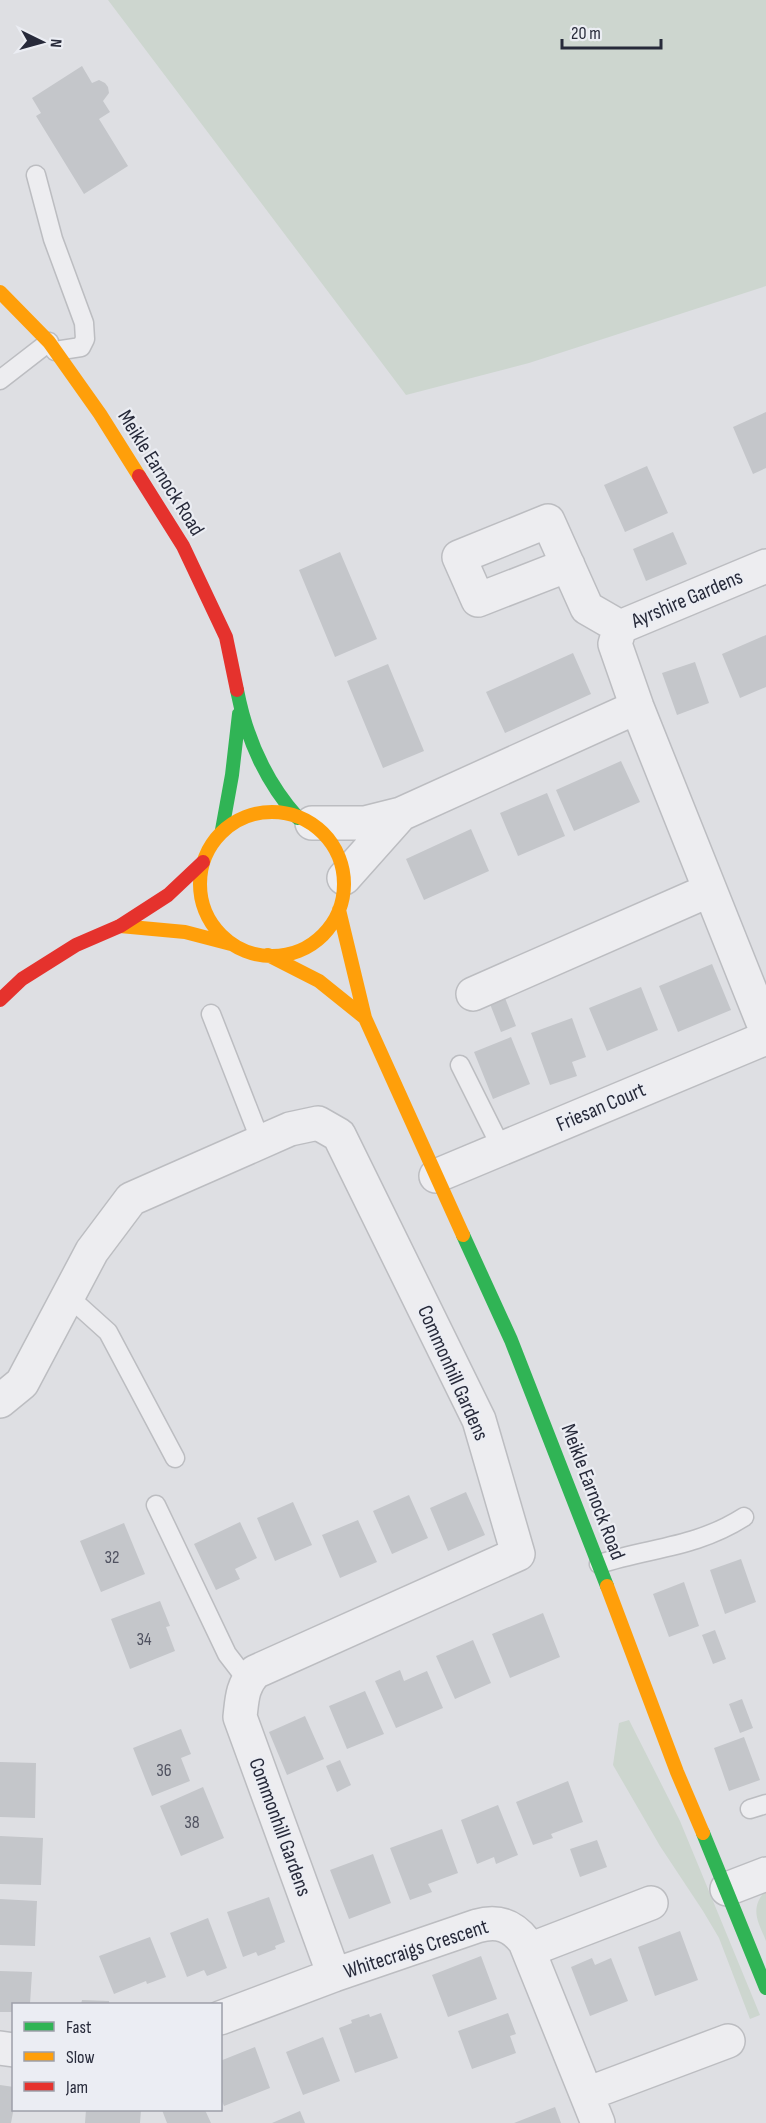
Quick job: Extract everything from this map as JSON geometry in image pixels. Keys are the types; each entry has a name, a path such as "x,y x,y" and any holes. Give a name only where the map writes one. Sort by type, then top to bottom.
{"street":[{"name":"Meikle Earnock Road","path":"0,292 52,347 100,414 183,546 226,637 239,703 263,770 281,799 305,820"},
{"path":"568,565 587,608 620,627"},
{"name":"Ayrshire Gardens","path":"766,566 620,627 615,644 637,707 766,1030"},
{"name":"Meikle Earnock Road","path":"222,830 238,735 239,703"},
{"path":"231,944 209,920 199,889 204,857 222,830 250,814 282,812 305,820 365,823 401,814 637,707"},
{"path":"344,878 401,814"},
{"path":"120,926 185,932 231,944 261,956 294,953 321,937 339,910 344,878 334,847 305,820"},
{"path":"0,1000 22,979 76,945 120,926 168,895 203,862"},
{"path":"473,994 710,890"},
{"name":"Meikle Earnock Road","path":"339,910 364,1018 511,1340 677,1772 766,1988"},
{"name":"Meikle Earnock Road","path":"268,955 319,981 364,1018"},
{"name":"Friesan Court","path":"436,1176 766,1038"},
{"name":"Commonhill Gardens","path":"0,1401 22,1383 93,1251 131,1199 290,1129 318,1123 339,1135 479,1420 518,1554 255,1672 247,1680 243,1689 240,1717 334,1975"},
{"path":"727,1889 766,1874"},
{"path":"529,1950 651,1903"},
{"name":"Whitecraigs Crescent","path":"222,2017 334,1975 487,1923 509,1926 519,1934 529,1950 593,2109"},
{"path":"593,2109 728,2041"}],"lane":[{"path":"0,380 52,347 81,347 85,339 84,323 53,239 36,175"},
{"path":"212,1014 261,1142"},
{"path":"460,1065 502,1149"},
{"path":"68,1296 108,1332 175,1458"},
{"path":"156,1505 227,1654 247,1680"},
{"path":"599,1564 695,1541 715,1534 744,1517"}],"shaded area":[{"path":"108,0 766,0 766,286 529,363 406,395"},
{"path":"629,1720 680,1821 760,2015 750,2019 719,1938 660,1846 613,1765 619,1723"},
{"path":"766,1890 766,1941 756,1909"}],"building":[{"path":"82,66 92,83 99,80 108,87 109,93 103,101 110,112 99,119 128,166 84,194 36,116 41,113 32,98"},
{"path":"766,412 766,468 753,474 733,427"},
{"path":"647,466 668,513 625,532 604,485"},
{"path":"673,532 687,564 646,581 633,549"},
{"path":"340,552 377,639 335,657 299,570"},
{"path":"766,635 766,687 740,698 722,654"},
{"path":"573,653 591,694 505,733 486,692"},
{"path":"695,662 709,703 677,715 662,673"},
{"path":"388,664 424,751 383,768 347,681"},
{"path":"621,761 640,802 574,831 556,790"},
{"path":"547,793 565,836 518,856 500,813"},
{"path":"471,829 489,871 424,900 406,859"},
{"path":"712,964 731,1010 678,1032 659,986"},
{"path":"641,987 658,1030 607,1051 589,1008"},
{"path":"503,993 516,1026 501,1032 488,999"},
{"path":"572,1018 586,1057 572,1062 577,1076 550,1085 531,1033"},
{"path":"511,1037 530,1084 493,1099 474,1052"},
{"path":"466,1492 485,1535 448,1551 430,1508"},
{"path":"409,1495 428,1538 392,1554 373,1511"},
{"path":"293,1502 312,1545 275,1561 257,1518"},
{"path":"358,1520 377,1562 340,1578 322,1535"},
{"path":"240,1522 257,1558 235,1569 240,1579 216,1590 194,1544"},
{"path":"124,1523 145,1574 101,1592 80,1541"},
{"path":"741,1559 756,1602 725,1614 710,1570"},
{"path":"684,1582 699,1626 669,1637 653,1594"},
{"path":"160,1601 170,1626 166,1627 175,1651 130,1669 111,1619"},
{"path":"543,1613 560,1657 510,1678 492,1634"},
{"path":"715,1630 726,1659 713,1664 702,1635"},
{"path":"473,1640 491,1683 455,1699 436,1656"},
{"path":"400,1670 404,1681 427,1671 443,1708 396,1728 375,1681"},
{"path":"365,1691 384,1734 347,1749 329,1706"},
{"path":"742,1699 753,1728 740,1733 729,1704"},
{"path":"305,1716 324,1759 287,1775 269,1732"},
{"path":"181,1729 191,1754 181,1758 190,1781 152,1796 133,1748"},
{"path":"744,1737 760,1780 729,1791 714,1748"},
{"path":"340,1760 351,1785 337,1792 326,1766"},
{"path":"0,1762 36,1763 35,1818 0,1817"},
{"path":"568,1781 583,1822 551,1834 553,1838 533,1845 516,1802"},
{"path":"203,1787 224,1838 181,1856 160,1806"},
{"path":"498,1805 518,1855 496,1864 494,1857 477,1864 461,1820"},
{"path":"442,1829 458,1873 428,1884 432,1892 410,1900 390,1848"},
{"path":"0,1836 43,1838 41,1885 0,1884"},
{"path":"597,1840 607,1867 580,1877 570,1849"},
{"path":"373,1854 391,1903 349,1919 330,1870"},
{"path":"269,1897 285,1942 275,1946 276,1949 258,1956 256,1952 243,1957 227,1912"},
{"path":"0,1899 37,1901 35,1946 0,1945"},
{"path":"208,1918 227,1968 207,1976 204,1970 187,1977 170,1933"},
{"path":"680,1931 698,1980 655,1996 638,1947"},
{"path":"150,1937 166,1977 147,1984 146,1981 114,1994 99,1956"},
{"path":"481,1956 497,1999 448,2017 432,1975"},
{"path":"592,1958 595,1965 611,1958 628,2001 590,2016 571,1967"},
{"path":"0,1971 32,1972 30,2003 12,2003 12,2012 0,2012"},
{"path":"82,2000 109,2001 109,2003 81,2003"},
{"path":"381,2013 398,2058 355,2073 339,2028 352,2023 351,2020"},
{"path":"508,2013 516,2034 510,2036 516,2053 472,2069 458,2031"},
{"path":"323,2037 340,2081 303,2095 286,2052"},
{"path":"255,2047 270,2088 224,2106 222,2102 222,2060"},
{"path":"0,2085 12,2087 13,2111 11,2123 0,2123"},
{"path":"555,2107 561,2123 514,2123"},
{"path":"86,2111 141,2111 140,2123 85,2123"},
{"path":"162,2111 205,2111 211,2123 167,2123"},
{"path":"300,2111 305,2123 272,2123"}],"traffic: fast":[{"path":"237,690 246,725 259,758 276,789 298,818"},
{"path":"222,830 232,775 239,714"},
{"path":"463,1235 511,1340 607,1586"},
{"path":"703,1833 766,1988"}],"traffic: slow":[{"path":"0,292 49,342 100,414 139,476"},
{"path":"272,812 299,818 312,824 323,833 332,844 338,857 344,884 338,911 332,924 323,935 312,944 299,950 272,956 245,950 232,944 221,935 212,924 206,911 200,884 206,857 212,844 221,833 232,824 245,818 272,812"},
{"path":"339,910 365,1018 463,1235"},
{"path":"120,926 185,932 231,944"},
{"path":"268,955 319,981 365,1018"},
{"path":"607,1586 677,1772 703,1833"}],"traffic: jam":[{"path":"139,476 183,546 226,637 237,690"},
{"path":"0,1000 22,979 76,945 120,926 168,895 203,862"}]}
